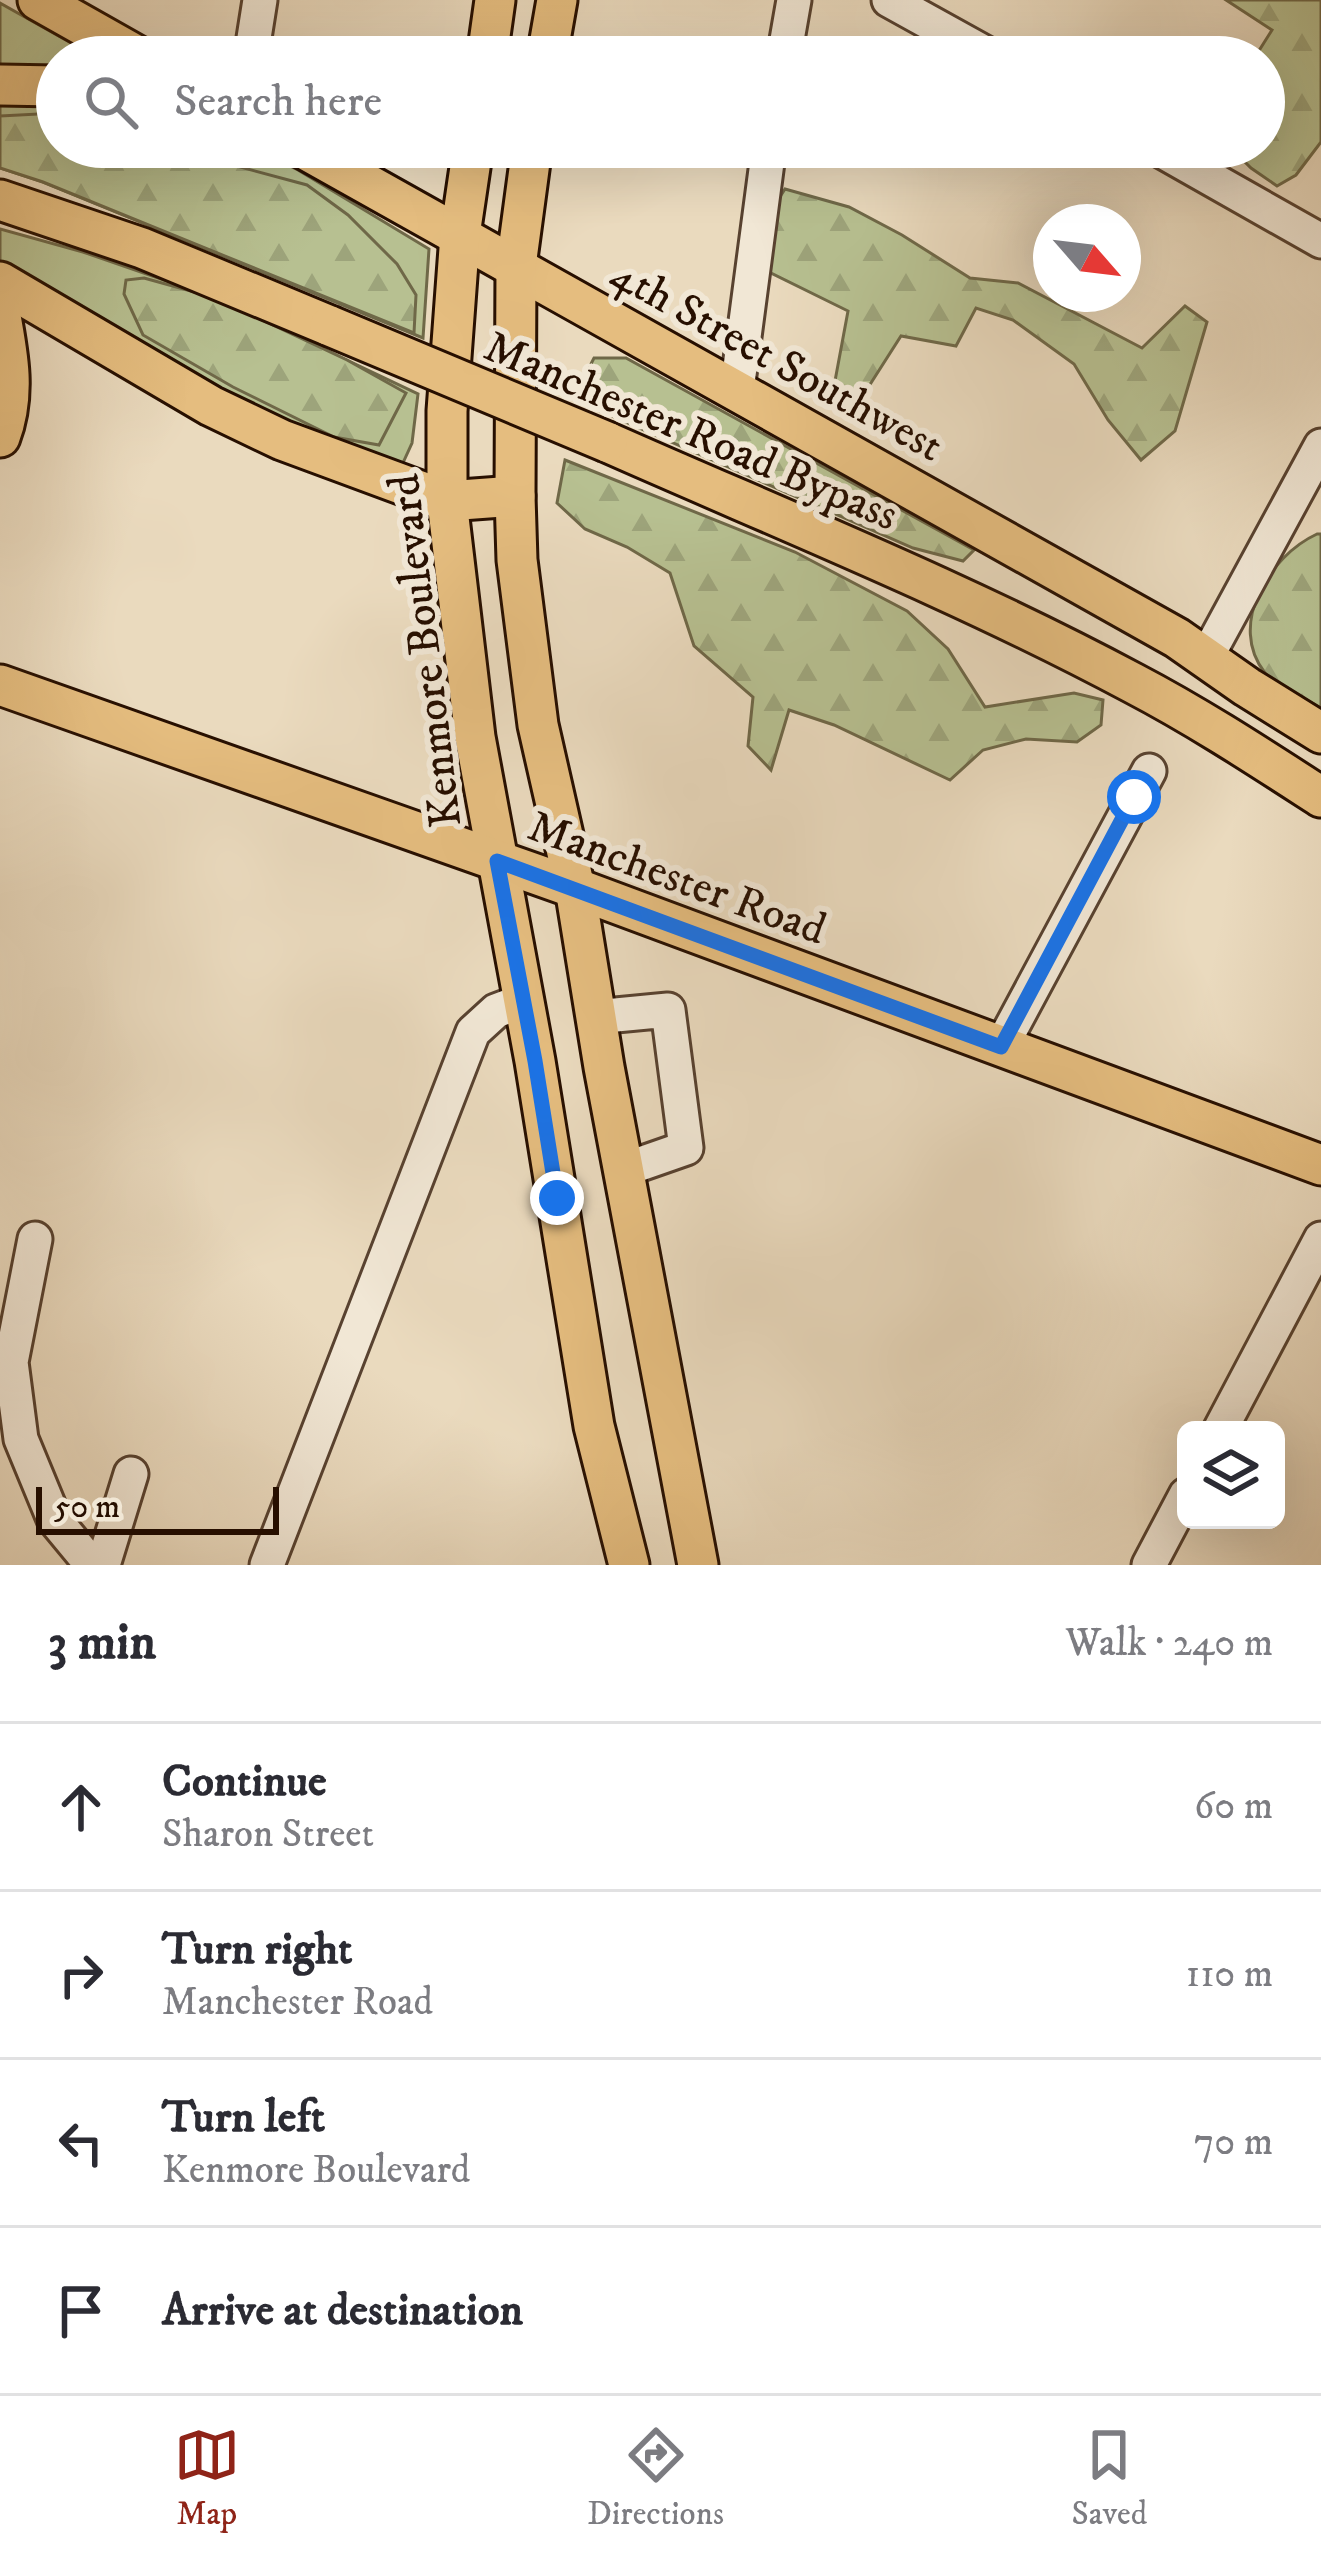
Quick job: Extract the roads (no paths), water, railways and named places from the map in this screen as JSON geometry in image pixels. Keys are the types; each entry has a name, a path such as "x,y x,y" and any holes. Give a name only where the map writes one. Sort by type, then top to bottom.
{"main road":[{"path":"38,0 102,36"},
{"path":"490,36 495,0"},
{"path":"551,36 557,0"},
{"path":"0,86 36,86"},
{"name":"4th Street Southwest","path":"339,168 1177,638 1321,733"},
{"name":"Kenmore Boulevard","path":"470,168 447,411 447,501 475,737 535,1061 594,1426 629,1565"},
{"path":"529,168 516,266 518,560 538,725 574,889 698,1565"},
{"name":"Manchester Road Bypass","path":"0,200 142,248 331,326 931,585 1133,683 1321,797"},
{"path":"0,282 229,415 282,440 447,501 514,496"},
{"path":"0,311 10,380 0,437"},
{"name":"Manchester Road","path":"0,685 497,861 1321,1165"}],"street":[{"path":"254,36 260,0"},
{"path":"788,36 794,0"},
{"path":"889,0 954,36"},
{"path":"737,390 766,168"},
{"path":"1192,168 1321,241"},
{"path":"1206,658 1308,497 1321,446"},
{"path":"1001,1047 1149,771"},
{"path":"267,1565 472,1032 496,1011 522,1000"},
{"path":"595,1016 668,1010 686,1148 623,1170"},
{"path":"35,1239 11,1362 21,1438 54,1520 92,1565"},
{"path":"1225,1421 1321,1239"},
{"path":"103,1565 131,1474"},
{"path":"1148,1565 1177,1512"}]}
